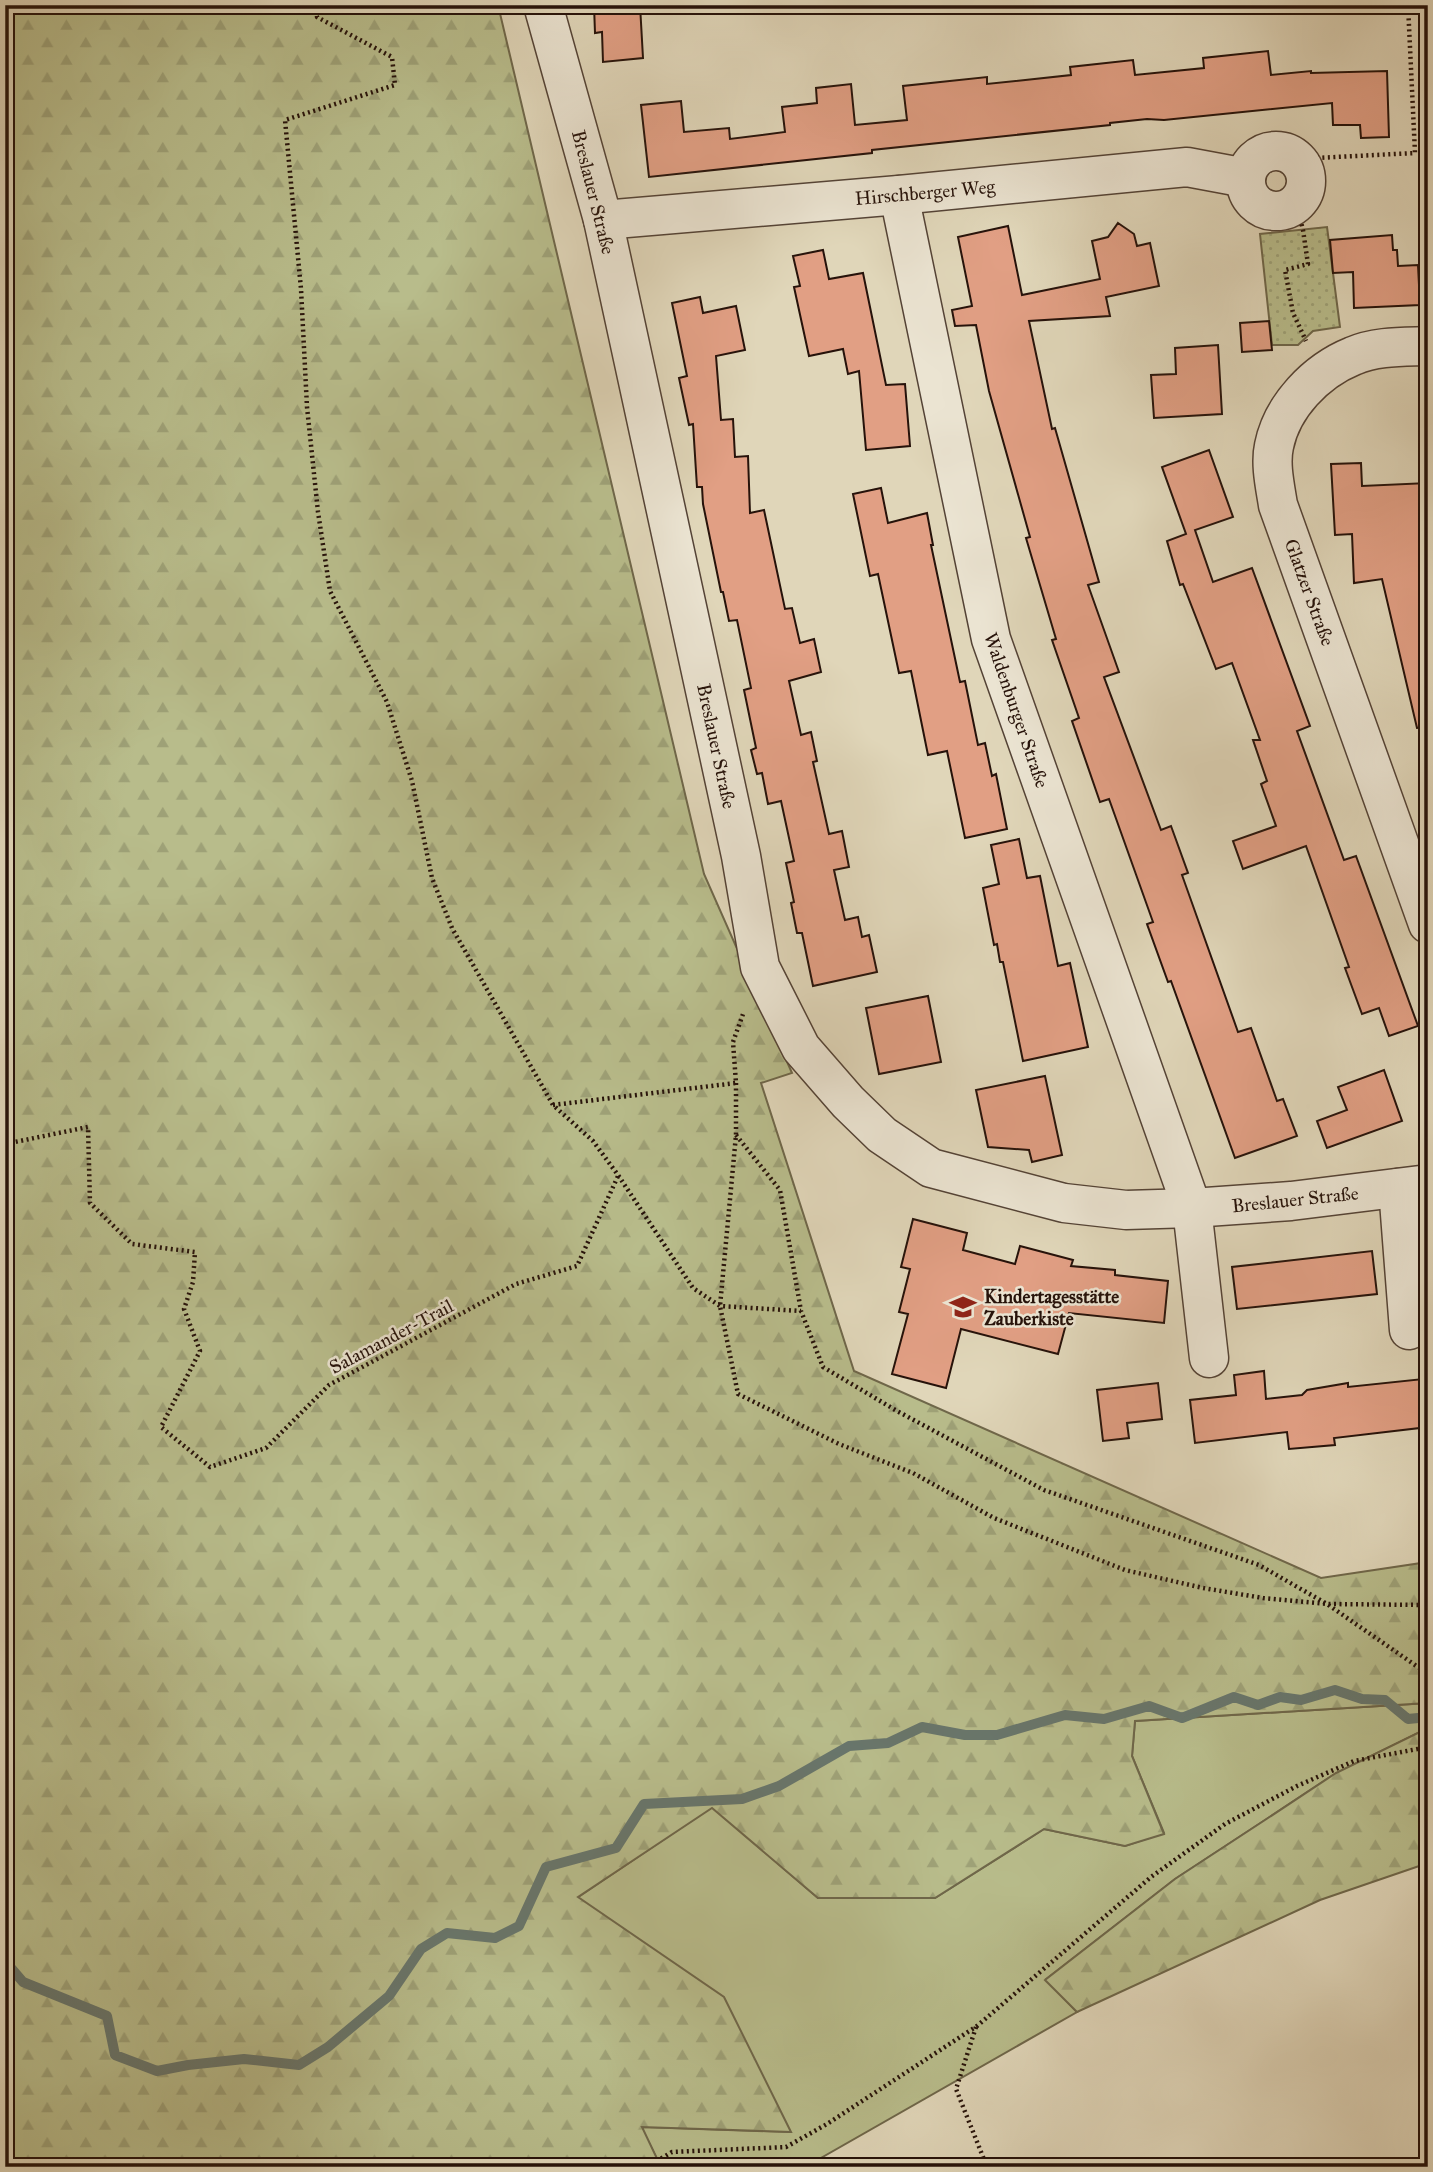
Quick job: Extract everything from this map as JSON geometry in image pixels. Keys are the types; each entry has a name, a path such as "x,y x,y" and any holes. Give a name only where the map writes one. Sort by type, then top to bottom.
{"street":[{"name":"Breslauer Straße","path":"543,5 603,220 738,842 761,967 801,1048 848,1102 882,1135 931,1168 1064,1203 1126,1210 1192,1208 1291,1201 1413,1186 1409,1330"},
{"path":"1271,151 1290,154 1300,186 1288,209 1267,210 1251,198 1246,188 1248,168 1261,154 1271,151"},
{"name":"Hirschberger Weg","path":"603,220 1186,167 1246,178"},
{"name":"Waldenburger Straße","path":"899,195 991,639 1192,1208"},
{"name":"Glatzer Straße","path":"1424,903 1278,505 1273,446 1295,399 1320,374 1354,355 1391,347 1428,346"},
{"path":"1192,1208 1209,1358"}],"path":[{"path":"317,5 317,18 392,57 395,85 285,120 301,289 307,407 318,512 330,591 387,702 412,781 432,878 452,928 553,1105 593,1141 693,1288 720,1306 800,1311"},
{"path":"1305,338 1293,313 1285,270 1308,264 1300,186 1317,158 1415,153 1408,5"},
{"path":"761,967 733,1042 736,1135 720,1306 738,1394 839,1444 913,1473 994,1518 1125,1570 1203,1588 1264,1598 1327,1604 1428,1605"},
{"path":"553,1105 736,1083"},
{"name":"Salamander-Trail","path":"5,1144 88,1127 90,1203 132,1244 195,1252 193,1282 184,1309 200,1350 161,1427 210,1467 266,1448 329,1385 516,1283 578,1266 618,1175"},
{"path":"736,1135 780,1190 800,1311 823,1367 1044,1490 1259,1565 1327,1604 1428,1674"},
{"path":"647,2167 672,2152 786,2147 827,2124 977,2026 1151,1877 1225,1824 1297,1786 1354,1761 1428,1747"},
{"path":"977,2026 956,2089 987,2167"}],"green space":[{"path":"5,5 498,5 704,874 792,1073 761,1083 854,1371 1321,1578 1428,1562 1428,1703 1135,1721 1132,1756 1164,1834 1125,1846 1044,1829 935,1898 818,1898 712,1808 578,1897 724,1997 791,2132 642,2127 661,2167 5,2167"},
{"path":"1327,227 1340,327 1313,331 1298,345 1272,345 1260,234"},
{"path":"1428,1703 1428,1728 1336,1773 1175,1879 1046,1979 1077,2012 805,2167 661,2167 641,2127 790,2132 577,1898 712,1807 818,1898 935,1898 1044,1829 1125,1846 1164,1833 1132,1756 1135,1721"},
{"path":"1428,1728 1428,1863 1320,1900 1077,2012 1045,1980 1175,1879 1336,1773"}],"building":[{"path":"594,5 640,5 643,58 603,62 602,32 595,33"},
{"path":"1268,51 1271,75 1311,71 1387,71 1389,137 1361,138 1360,125 1333,125 1332,103 1110,123 872,150 872,153 649,177 641,105 681,101 684,132 729,128 730,139 785,132 782,107 817,103 816,88 851,84 855,125 907,120 903,86 987,77 987,84 1071,75 1070,67 1133,60 1135,75 1204,68 1203,58"},
{"path":"1118,223 1134,234 1137,246 1150,243 1159,286 1106,297 1110,316 1029,321 1052,429 1055,428 1099,582 1088,585 1119,672 1104,677 1161,830 1171,826 1188,873 1182,875 1238,1032 1251,1028 1277,1101 1283,1099 1297,1136 1235,1158 1171,981 1168,982 1147,924 1153,922 1109,799 1100,802 1072,721 1079,718 1052,640 1056,639 1026,538 1030,537 989,391 976,325 955,326 952,310 972,306 958,237 1008,226 1022,295 1100,279 1092,241 1108,237"},
{"path":"1392,235 1398,266 1418,265 1420,305 1354,308 1353,272 1333,273 1330,240"},
{"path":"823,250 829,279 863,273 886,385 905,384 910,446 866,450 859,371 848,374 843,349 809,356 794,287 800,286 793,256"},
{"path":"700,297 703,313 736,306 745,350 716,356 721,420 733,419 735,457 748,456 750,513 764,510 785,609 792,608 800,643 814,639 821,672 789,681 801,735 811,732 817,761 813,762 829,834 842,831 849,867 834,870 845,920 858,917 862,937 869,935 877,972 813,986 802,933 797,933 791,903 794,902 786,863 794,861 781,801 768,804 762,773 757,774 751,750 756,748 744,690 751,688 737,620 729,621 721,592 702,487 697,487 693,424 689,425 679,378 687,376 672,303"},
{"path":"1269,321 1272,350 1242,352 1240,323"},
{"path":"1218,345 1222,414 1154,418 1151,375 1176,374 1175,348"},
{"path":"1209,450 1233,517 1195,530 1213,582 1252,568 1310,726 1297,731 1344,860 1356,856 1418,1026 1389,1036 1379,1008 1362,1014 1345,968 1349,967 1306,846 1243,869 1233,841 1276,826 1261,784 1267,781 1253,740 1260,740 1232,663 1216,669 1183,584 1180,585 1167,541 1186,534 1162,467"},
{"path":"1361,463 1362,486 1428,483 1428,727 1417,728 1382,579 1354,583 1352,534 1335,535 1331,464"},
{"path":"881,488 888,523 927,513 931,545 960,682 965,681 978,745 985,743 992,776 996,774 1007,829 965,838 947,751 928,755 911,671 899,673 878,574 870,576 853,494"},
{"path":"1019,839 1027,878 1040,876 1058,966 1070,963 1088,1047 1023,1061 1003,962 1000,962 997,944 994,945 983,888 999,884 991,845"},
{"path":"928,996 941,1062 879,1074 866,1008"},
{"path":"1384,1070 1402,1121 1327,1148 1317,1121 1347,1110 1338,1087"},
{"path":"1045,1076 1062,1155 1032,1162 1029,1150 988,1147 976,1090"},
{"path":"913,1219 967,1233 963,1250 1015,1264 1020,1246 1073,1260 1071,1266 1115,1270 1115,1275 1168,1281 1164,1323 1069,1313 1058,1354 961,1329 946,1388 892,1374 908,1314 899,1312 910,1269 901,1267"},
{"path":"1372,1251 1377,1294 1237,1309 1232,1267"},
{"path":"1264,1371 1266,1399 1302,1395 1307,1390 1348,1383 1348,1387 1423,1379 1428,1427 1334,1438 1335,1445 1289,1449 1287,1432 1195,1443 1190,1400 1236,1395 1234,1375"},
{"path":"1158,1383 1162,1419 1127,1423 1129,1438 1103,1441 1097,1390"}],"waterway":[{"path":"5,1961 23,1982 107,2016 115,2055 157,2071 244,2059 299,2065 328,2047 389,1996 421,1949 447,1933 495,1938 519,1926 546,1867 616,1848 644,1804 742,1799 779,1786 849,1746 888,1743 922,1727 965,1735 997,1735 1065,1715 1104,1719 1149,1706 1182,1718 1234,1697 1258,1705 1280,1697 1301,1700 1335,1690 1362,1699 1385,1700 1408,1719 1428,1717"}],"place":[{"name":"Kindertagesstätte Zauberkiste","path":"963,1307"}]}
